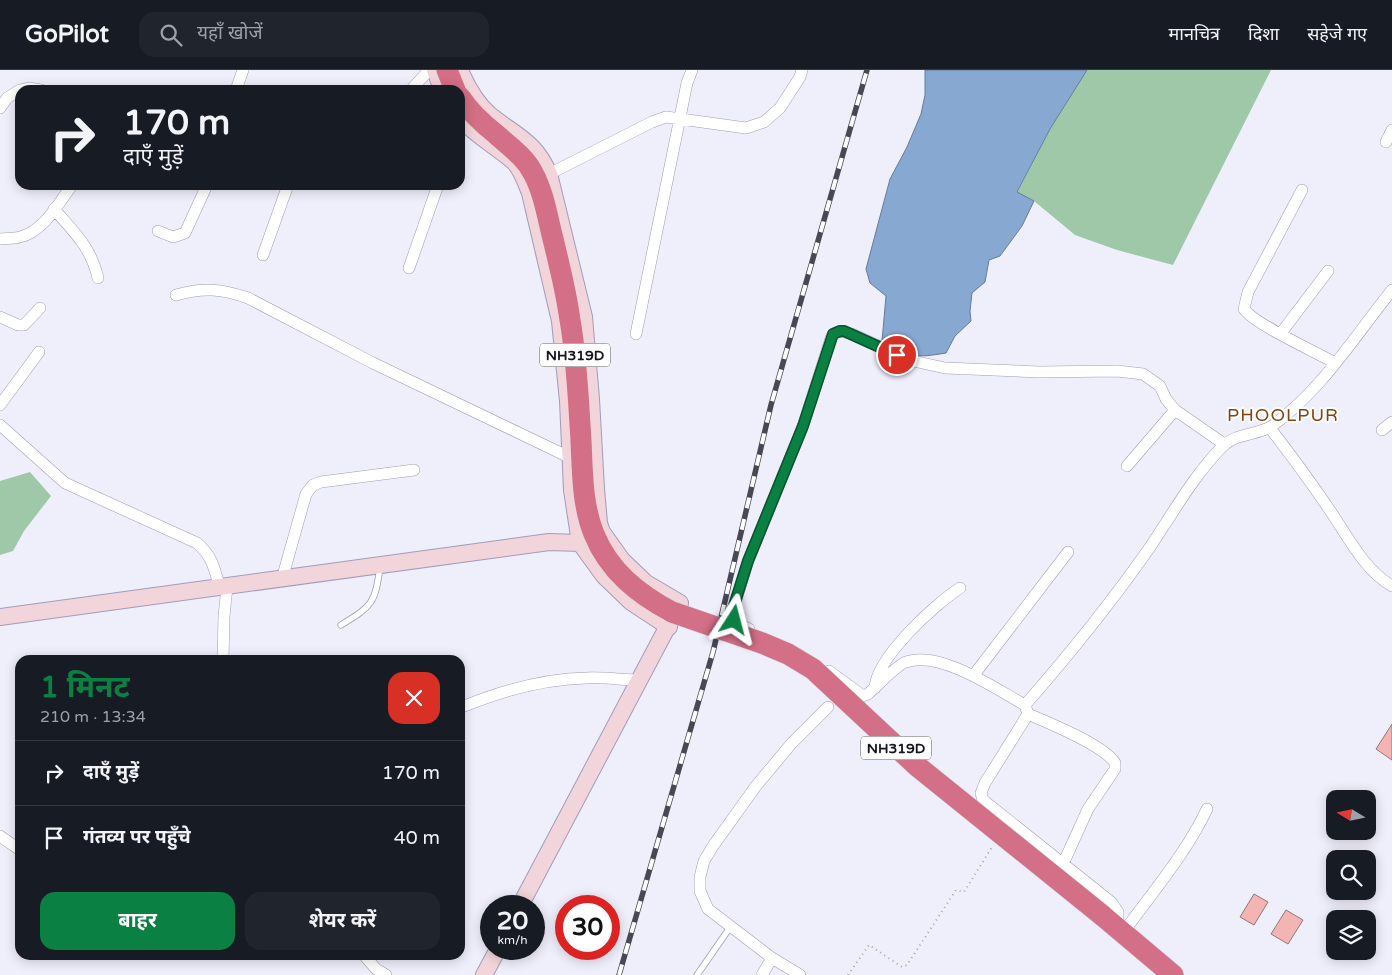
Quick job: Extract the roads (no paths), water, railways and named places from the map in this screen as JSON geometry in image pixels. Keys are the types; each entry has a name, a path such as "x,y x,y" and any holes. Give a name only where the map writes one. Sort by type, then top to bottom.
{"highway":[{"path":"447,70 453,85"},
{"name":"NH319D","path":"465,103 478,119 526,161 534,173 540,190 561,273 570,320 576,366 588,515 594,534 613,566 637,591 672,612 762,643 794,658 813,670 917,766 1173,975"}],"main road":[{"path":"460,70 473,96 489,114 533,146 545,165 548,174 584,317 592,399 596,488 599,523 602,532 622,560 646,583 680,603 526,895"},
{"path":"427,71 438,85"},
{"path":"465,123 472,131 515,163 530,193 560,321 580,543 604,576 631,602 669,627"},
{"path":"549,542 567,534 577,526"},
{"path":"0,617 549,542 580,543"},
{"path":"484,975 492,960"}],"street":[{"path":"238,85 243,70"},
{"path":"636,334 680,118 692,70"},
{"path":"548,174 665,117 746,128 764,122 780,108 800,77 802,70"},
{"path":"415,85 427,71"},
{"path":"0,108 8,98 15,93"},
{"path":"1386,142 1392,130"},
{"path":"0,239 21,237 34,230 54,209 68,190"},
{"path":"158,231 173,237 185,233 204,190"},
{"path":"263,256 286,190"},
{"path":"409,268 436,190"},
{"path":"1302,190 1248,292 1244,301 1244,309 1247,313 1281,333 1336,363"},
{"path":"54,209 89,251 95,264 98,278"},
{"path":"1281,333 1328,271"},
{"path":"176,295 194,290 212,290 230,292 248,298 373,363 571,458"},
{"path":"1115,926 1118,912 1116,906 985,803 981,796 985,783 1027,709 1147,551 1196,477 1224,444 1246,434 1270,428 1299,403 1336,363 1392,290"},
{"path":"0,316 18,325 24,325 40,308"},
{"path":"1063,864 1088,809 1115,769 1115,763 1111,758 1080,737 1027,709 958,668 934,661 905,662 868,694 863,696 812,658 775,639 736,623 732,616 748,561 803,426 833,334 844,331 909,360 945,368 1039,372 1117,371 1143,374 1160,386 1166,399 1175,410 1224,444"},
{"path":"0,405 40,352"},
{"path":"1126,466 1175,410"},
{"path":"1382,430 1392,422"},
{"path":"0,425 65,483 197,543 207,552 224,587 223,655"},
{"path":"1270,428 1299,466 1368,567 1392,586"},
{"path":"282,579 301,508 306,494 313,485 321,482 414,470"},
{"path":"974,676 1068,552"},
{"path":"875,688 875,679 904,639 924,616 944,598 960,588"},
{"path":"465,706 497,694 533,684 589,678 640,680"},
{"path":"800,975 772,958 708,908 700,891 700,877 704,861 713,846 756,786 790,744 828,707"},
{"path":"1115,926 1178,857 1208,809"},
{"path":"0,836 15,846"},
{"path":"762,975 772,958"},
{"path":"368,960 376,969 386,975"}],"lane":[{"path":"341,625 365,610 373,600 378,588 380,565"},
{"path":"697,975 731,926"}],"water":[{"path":"925,70 1087,70 1050,129 1017,192 1034,201 1022,226 1000,256 989,260 985,282 972,293 971,321 955,336 946,353 919,356 906,354 882,341 886,296 870,283 866,269 890,179 907,147 921,114 925,95"}],"railway":[{"path":"619,975 713,652 771,405 867,70"}],"district":[{"name":"PHOOLPUR","path":"1283,415"}]}
